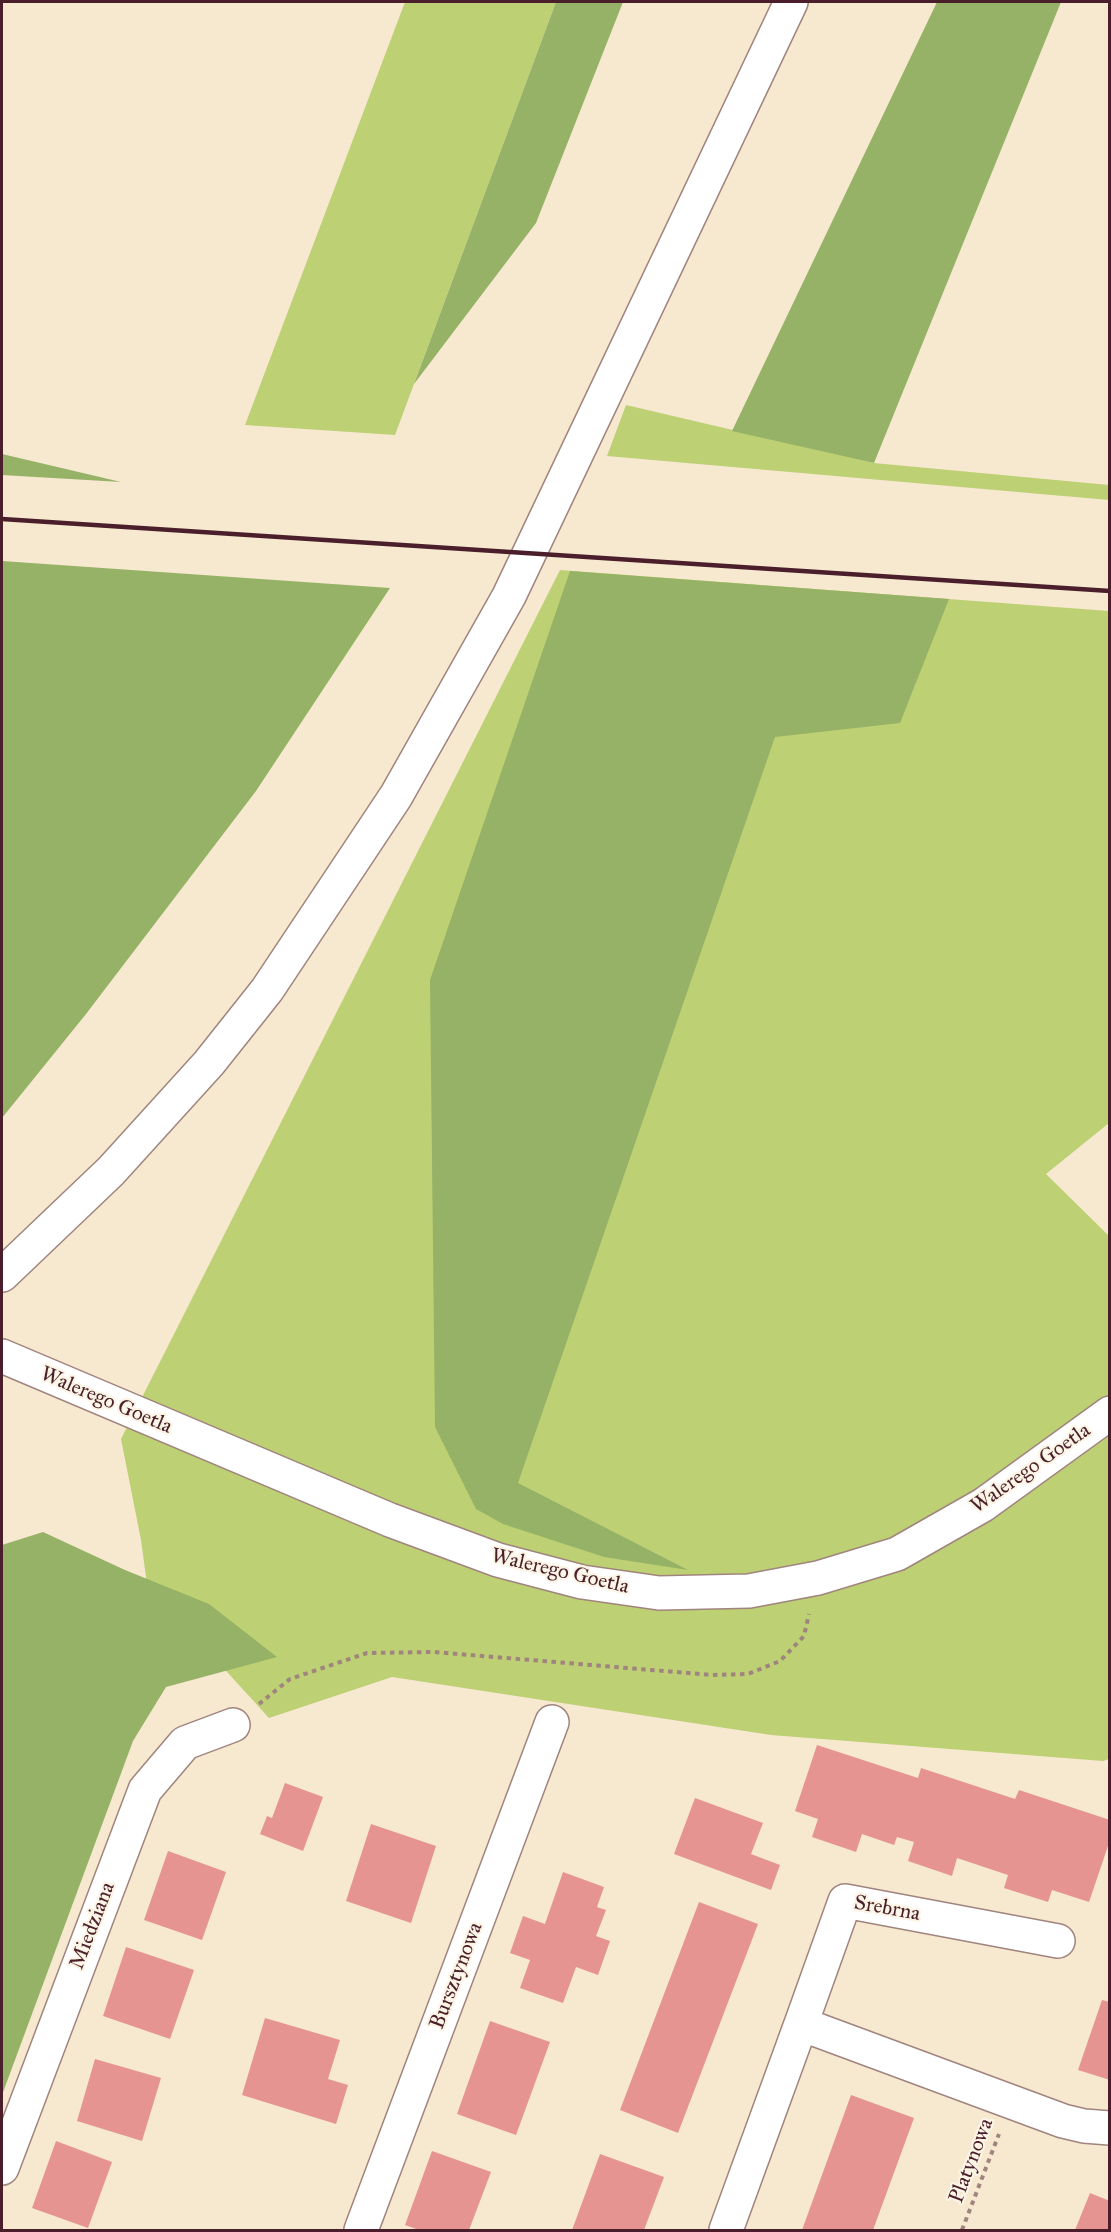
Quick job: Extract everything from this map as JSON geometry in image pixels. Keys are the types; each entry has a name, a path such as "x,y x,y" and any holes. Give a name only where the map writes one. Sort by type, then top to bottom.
{"street":[{"path":"2,1275 111,1171 209,1063 267,990 396,796 509,596 791,2"},
{"name":"Walerego Goetla","path":"2,1356 390,1520 498,1560 582,1582 659,1593 749,1591 818,1578 897,1554 983,1505 1110,1413"},
{"name":"Bursztynowa","path":"361,2230 552,1722"},
{"name":"Miedziana","path":"2,2168 145,1790 184,1743 233,1725"},
{"name":"Srebrna","path":"726,2230 845,1900 1058,1941"},
{"path":"801,2024 1063,2121 1083,2126 1110,2128"}],"path":[{"path":"233,1725 291,1679 367,1653 434,1652 712,1675 748,1674 780,1661 804,1636 818,1578"},
{"name":"Platynowa","path":"962,2230 1011,2102"}],"green space":[{"path":"405,2 556,2 395,435 245,425"},
{"path":"556,2 623,2 536,223 414,384"},
{"path":"937,2 1061,2 874,463 732,431"},
{"path":"626,405 874,463 1109,485 1109,500 607,456"},
{"path":"2,454 121,482 2,475"},
{"path":"2,561 390,588 256,791 86,1014 2,1118"},
{"path":"560,570 1109,611 1109,1123 1046,1174 1109,1236 1109,1759 1103,1761 771,1735 392,1677 269,1718 147,1584 141,1540 121,1439"},
{"path":"570,571 949,599 900,723 775,737 518,1483 688,1570 604,1557 503,1524 476,1509 435,1427 430,980"},
{"path":"43,1532 125,1570 209,1604 277,1657 166,1687 133,1741 2,2095 2,1545"}],"building":[{"path":"817,1745 918,1778 921,1768 1015,1799 1019,1790 1110,1820 1110,1840 1089,1902 1052,1890 1048,1902 1004,1888 1008,1875 957,1858 952,1876 908,1861 914,1842 897,1837 894,1845 862,1834 856,1852 812,1837 818,1819 795,1811"},
{"path":"285,1783 323,1797 303,1851 260,1834 267,1816 272,1818"},
{"path":"695,1798 763,1823 751,1854 780,1865 771,1890 674,1854"},
{"path":"371,1824 436,1846 411,1923 346,1901"},
{"path":"168,1851 226,1872 202,1940 144,1920"},
{"path":"563,1872 604,1887 597,1907 606,1910 596,1936 610,1941 598,1975 576,1967 563,2003 520,1988 530,1960 510,1953 523,1916 545,1924"},
{"path":"699,1902 758,1924 678,2133 620,2110"},
{"path":"126,1947 194,1970 170,2039 103,2016"},
{"path":"1102,2000 1110,2002 1110,2080 1078,2070"},
{"path":"265,2018 340,2040 328,2079 348,2085 336,2124 242,2095"},
{"path":"490,2021 550,2042 516,2135 457,2114"},
{"path":"95,2059 161,2078 142,2141 77,2121"},
{"path":"851,2095 914,2118 873,2230 802,2230"},
{"path":"56,2141 112,2162 88,2228 32,2208"},
{"path":"432,2151 491,2172 469,2230 419,2230 405,2225"},
{"path":"600,2154 664,2177 644,2230 572,2230"},
{"path":"1090,2193 1110,2201 1110,2230 1075,2230"}],"railway":[{"path":"2,519 1110,591"}]}
